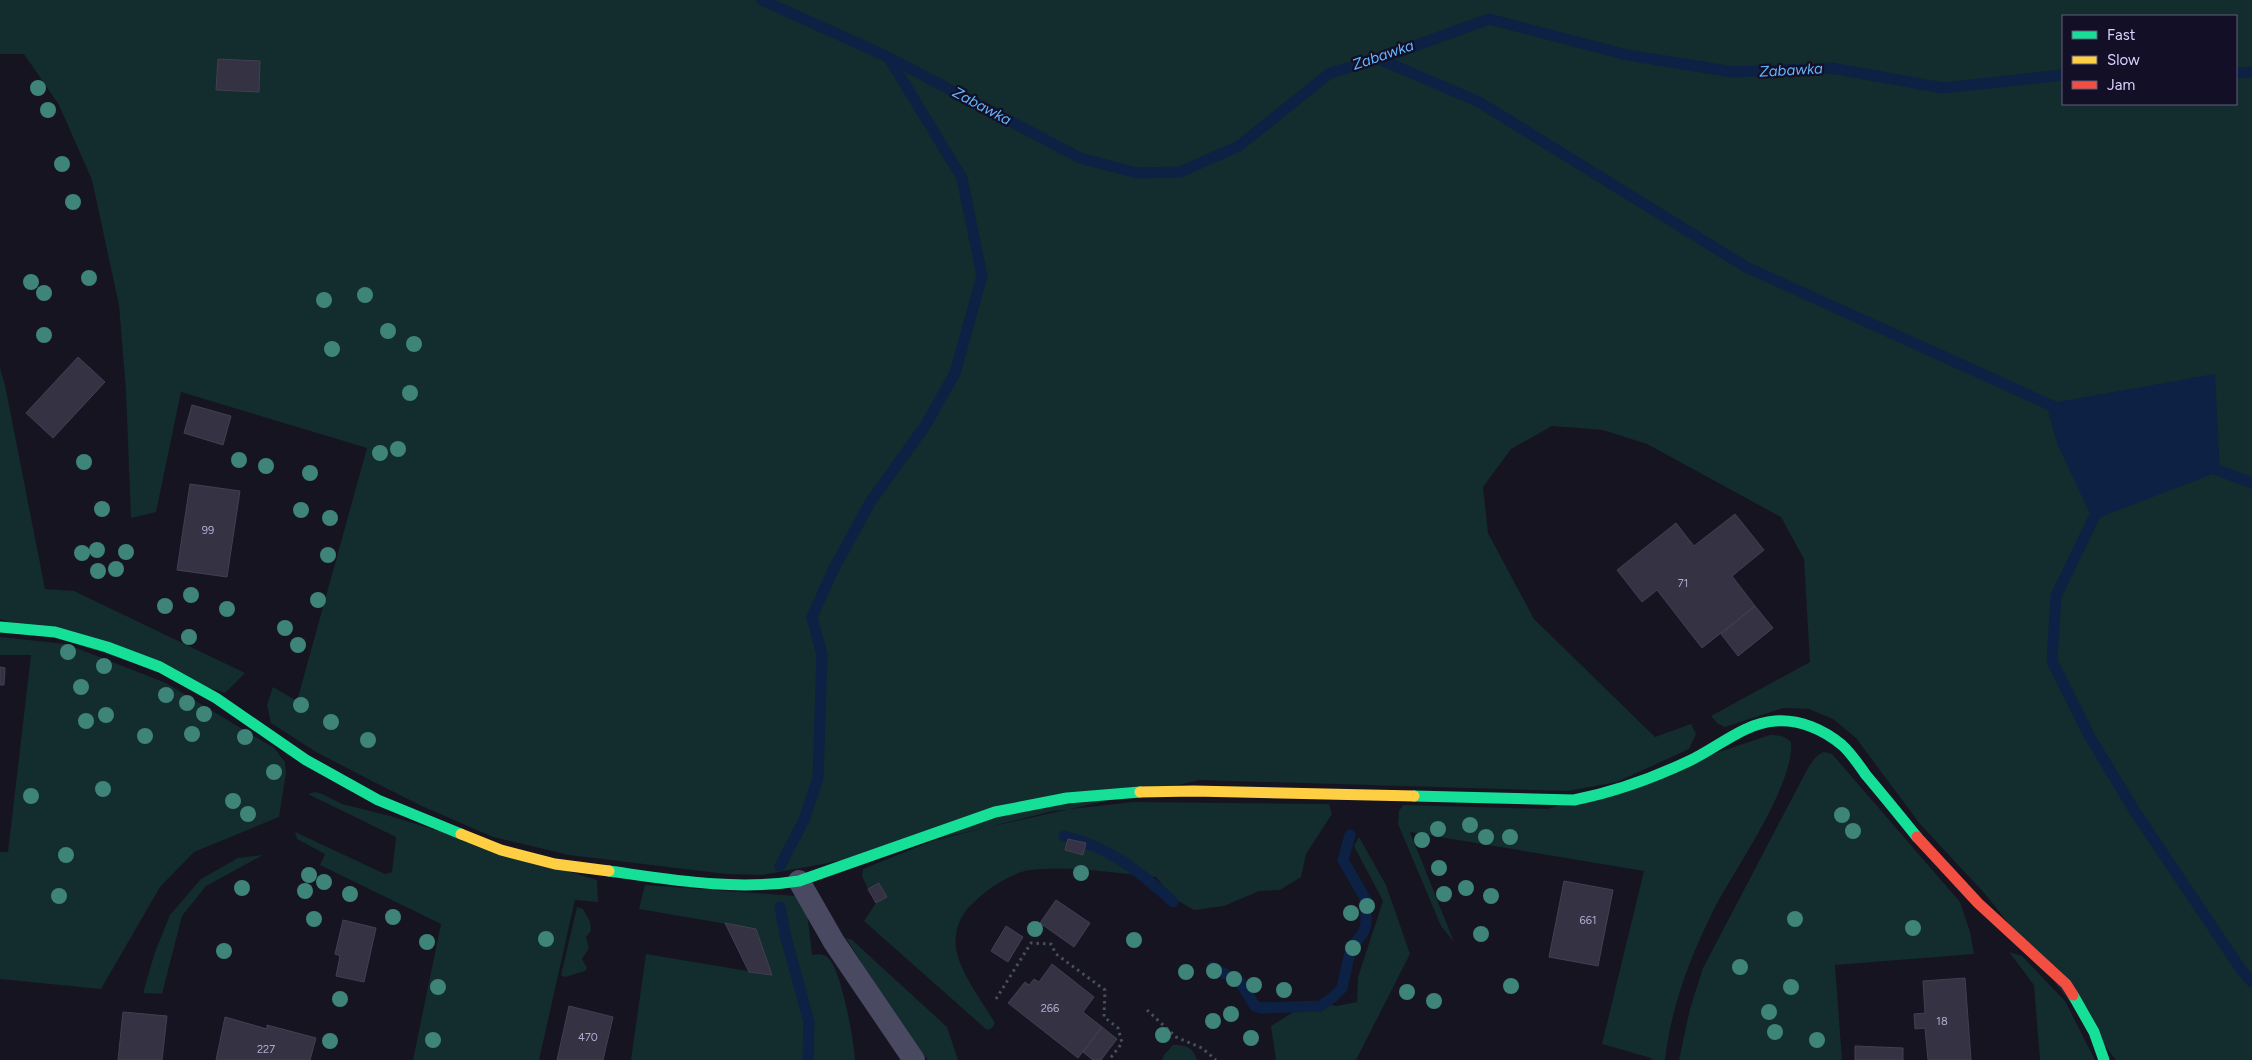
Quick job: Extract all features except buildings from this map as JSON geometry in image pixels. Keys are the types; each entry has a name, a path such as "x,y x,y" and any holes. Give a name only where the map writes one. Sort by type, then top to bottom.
{"street":[{"path":"0,627 55,632 107,647 160,668 216,698 306,760 378,800 501,850 555,864 707,884 766,886 799,881 995,812 1067,798 1137,792 1194,790 1574,800 1600,795 1625,787 1690,760 1742,732 1773,721 1795,722 1812,726 1830,736 1844,747 1924,846 1978,903 2066,984 2094,1032 2104,1060"}],"lane":[{"path":"799,881 834,942 914,1060"}],"path":[{"path":"996,999 1031,943 1052,944 1056,954 1105,990 1104,1018 1118,1028 1122,1043 1109,1060"},
{"path":"1147,1010 1176,1037 1202,1048 1216,1060"}],"green space":[{"path":"0,0 2252,0 2252,1060 2116,1060 1986,895 1920,824 1856,738 1833,719 1809,709 1783,708 1725,727 1717,723 1711,716 1810,662 1804,559 1781,517 1647,444 1603,430 1552,426 1511,449 1483,487 1488,533 1534,619 1655,737 1691,724 1696,734 1689,749 1617,782 1568,791 1200,780 828,863 762,875 726,874 569,855 493,837 424,807 316,752 271,723 267,705 273,687 297,701 367,448 181,392 156,512 131,518 126,391 119,305 92,180 59,105 24,54 0,54"},
{"path":"0,368 5,385 45,589 74,591 245,673 225,693 0,619"},
{"path":"0,637 66,644 166,683 274,748 285,762 286,773 279,817 194,852 160,887 101,989 0,979 0,852 8,852 31,655 0,655"},
{"path":"1770,735 1782,736 1791,742 1790,760 1784,780 1762,826 1714,909 1689,964 1672,1020 1665,1060 1652,1060 1651,1058 1602,1044 1644,871 1410,832 1454,942 1441,926 1398,824 1399,811 1403,805 1548,809"},
{"path":"1824,752 1832,754 1960,902 1970,932 1974,954 1835,965 1842,1060 1679,1060 1690,1009 1703,968 1806,771 1816,757"},
{"path":"315,792 342,804 390,816 597,880 598,902 575,900 539,1060 413,1060 441,924 320,865 325,854 297,839 295,832 385,874 392,872 396,837 308,794"},
{"path":"1133,802 1329,804 1332,814 1306,854 1301,877 1280,890 1259,891 1224,906 1194,910 1173,898 1156,877 1093,870 1061,868 1030,870 1005,879 989,889 969,907 961,919 956,932 957,953 962,968 995,1023 992,1028 987,1030 864,921 876,903 887,897 880,883 868,889 862,876 863,869 932,841 1053,811"},
{"path":"1359,837 1386,885 1410,954 1356,1060 1276,1060 1271,1026 1295,1011 1319,1001 1336,1006 1357,1002 1358,977 1383,901 1354,846"},
{"path":"263,855 206,886 182,916 162,994 143,993 155,952 170,915 201,879 238,858"},
{"path":"645,885 796,896 807,911 812,955 822,955 828,958 839,979 850,1024 855,1060 631,1060 646,954 771,975 756,929 639,909"},
{"path":"577,907 583,909 590,922 591,931 586,937 589,948 582,959 587,968 585,971 565,977 561,975"},
{"path":"846,938 852,940 947,1027 958,1060 928,1060 906,1033"},
{"path":"2009,952 2022,956 2065,1001 2095,1060 2040,1060 2034,985"},
{"path":"1173,1045 1188,1048 1193,1052 1197,1060 1162,1060"}],"water":[{"path":"2215,374 2220,471 2093,520 2057,443 2046,404"}],"waterway":[{"name":"Zabawka","path":"762,0 888,57 1080,158 1137,173 1180,172 1239,146 1330,73 1379,59 1489,19 1627,55 1733,72 1831,68 1943,88 2062,75"},
{"path":"780,866 804,820 818,778 822,655 812,617 833,570 871,501 925,426 955,373 982,276 962,178 889,58"},
{"path":"1379,59 1479,102 1746,267 2059,409"},
{"name":"Zabawka","path":"2237,73 2252,72"},
{"path":"2207,466 2252,483"},
{"path":"2099,507 2056,596 2052,661 2090,737 2134,810 2242,971 2252,982"},
{"path":"1212,967 1240,982 1255,1006 1261,1008 1320,1006 1332,998 1342,988 1351,948 1363,933 1366,924 1366,900 1343,860 1350,835"},
{"path":"1064,836 1081,841 1110,854 1148,880 1173,902"},
{"path":"780,907 785,934 809,1022 808,1060"}],"traffic: fast":[{"path":"0,627 55,632 107,647 160,667 216,698 306,760 378,800 461,834"},
{"path":"1414,796 1574,800 1589,797 1633,784 1689,761 1752,726 1784,721 1802,724 1819,730 1842,745 1917,837"},
{"path":"609,871 680,881 728,885 775,884 799,881 995,812 1067,798 1140,792"},
{"path":"2073,995 2094,1032 2104,1060"}],"traffic: slow":[{"path":"1140,792 1194,791 1414,796"},
{"path":"461,834 501,850 555,864 609,871"}],"traffic: jam":[{"path":"1917,837 1978,903 2066,984 2073,995"}]}
